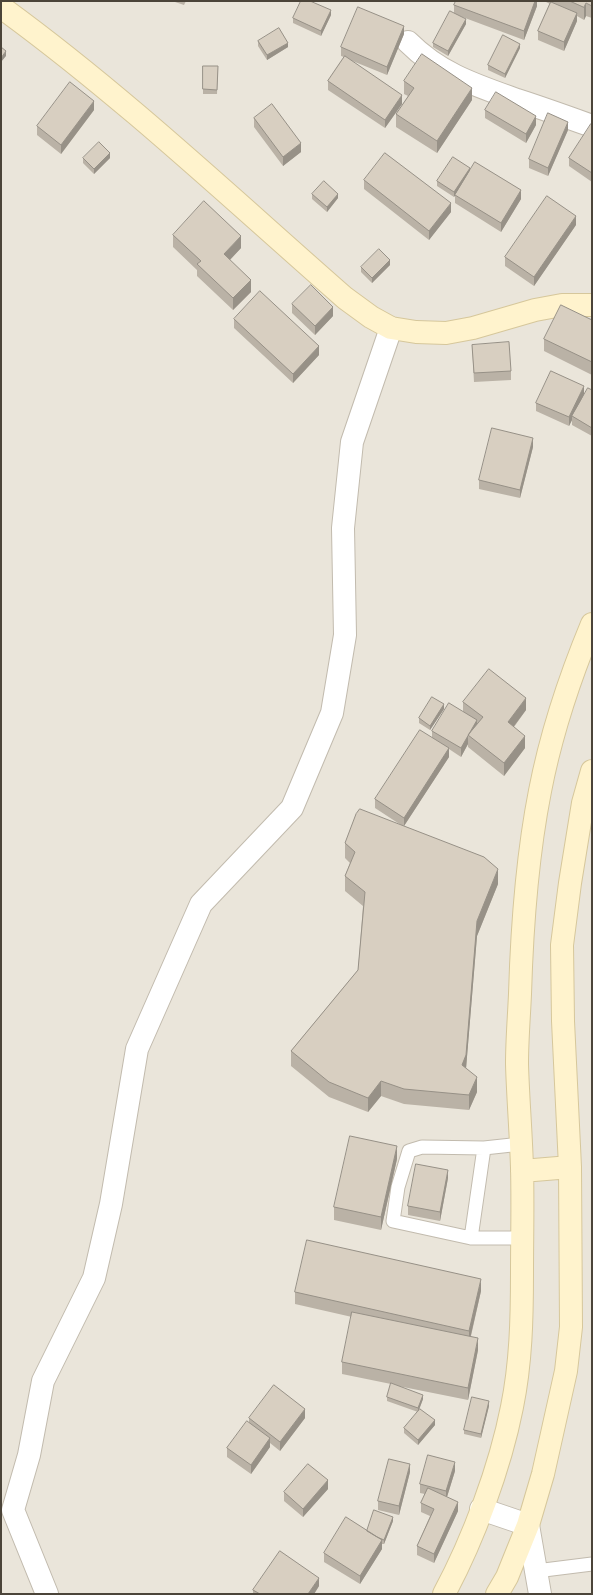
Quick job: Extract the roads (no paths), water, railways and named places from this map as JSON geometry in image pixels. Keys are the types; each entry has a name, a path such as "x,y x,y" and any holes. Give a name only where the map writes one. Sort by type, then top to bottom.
{"street":[{"path":"1,7 51,43 97,80 345,298 371,317 391,328 416,332 446,333 473,328 542,308 562,305 592,305"},
{"path":"408,42 422,56 441,69 465,81 592,126"},
{"path":"47,1594 13,1510 29,1455 43,1381 94,1278 111,1204 137,1048 201,904 292,808 332,713 345,635 343,528 352,442 391,328"},
{"path":"444,1594 469,1540 481,1508 504,1442 513,1405 522,1315 522,1171 518,1056 522,942 530,855 540,789 558,720 592,624"},
{"path":"497,1594 506,1577 528,1525 543,1474 566,1371 570,1327 570,1167 563,1021 562,945 583,803 592,771"},
{"path":"522,1171 570,1167"},
{"path":"481,1508 528,1525"},
{"path":"528,1525 540,1594"}],"lane":[{"path":"521,1144 484,1148 422,1147 408,1151 397,1194 393,1221 472,1238 522,1238"},
{"path":"472,1238 484,1148"},
{"path":"536,1572 592,1564"}]}
